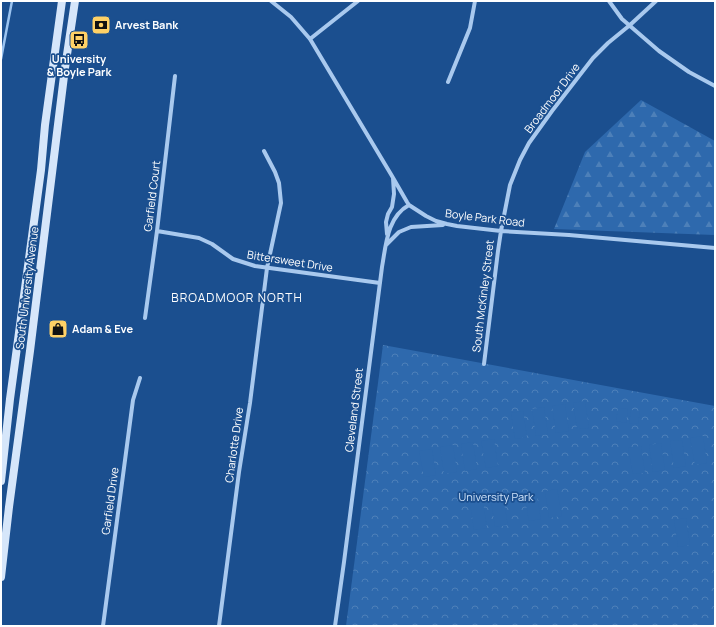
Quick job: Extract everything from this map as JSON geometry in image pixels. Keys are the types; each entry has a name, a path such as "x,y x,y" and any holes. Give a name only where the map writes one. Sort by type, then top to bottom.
{"main road":[{"name":"South University Avenue","path":"1,481 11,393 41,170 45,125 62,1"},
{"name":"South University Avenue","path":"1,577 65,68 75,1"}],"street":[{"name":"Boyle Park Road","path":"271,1 291,17 310,39 409,205 426,216 447,224 501,231 569,235 715,248"},
{"path":"310,39 358,1"},
{"path":"448,82 470,28 475,1"},
{"path":"609,1 622,19 665,56 689,72 715,86"},
{"name":"Broadmoor Drive","path":"501,231 510,184 520,160 530,143 563,96 593,58 656,1"},
{"name":"Garfield Court","path":"145,318 157,231 175,76"},
{"name":"Charlotte Drive","path":"219,626 267,268 281,203 279,182 264,151"},
{"path":"387,234 386,222 392,207 394,194 392,176"},
{"name":"Cleveland Street","path":"335,626 387,234 402,209 409,205"},
{"path":"386,245 399,232 411,228 447,224"},
{"name":"Bittersweet Drive","path":"157,231 199,238 212,244 233,259 255,266 380,283"},
{"name":"South McKinley Street","path":"484,364 501,231"},
{"name":"Garfield Drive","path":"102,626 133,400 140,378"}],"green space":[{"path":"641,100 715,141 715,235 554,229 585,152"},
{"name":"University Park","path":"383,345 715,406 715,626 346,626"},
{"path":"585,401 589,428 577,429 573,403"},
{"path":"565,404 569,431 556,433 552,406"},
{"path":"544,407 548,434 536,436 532,409"},
{"path":"618,408 628,409 626,423 616,421"},
{"path":"631,410 640,411 638,424 629,423"},
{"path":"523,411 527,437 515,439 511,413"},
{"path":"703,436 707,463 695,465 690,438"},
{"path":"494,439 498,466 486,468 481,441"},
{"path":"682,440 686,466 674,468 670,441"},
{"path":"473,442 477,469 465,471 461,444"},
{"path":"661,443 665,470 653,472 649,445"},
{"path":"453,445 457,472 444,474 440,447"},
{"path":"641,446 645,473 633,474 628,448"},
{"path":"432,449 436,475 424,477 419,451"},
{"path":"557,489 562,516 549,518 545,491"},
{"path":"536,492 541,519 529,521 524,494"},
{"path":"503,498 508,525 495,527 491,500"},
{"path":"483,502 487,528 474,530 470,503"},
{"path":"686,518 690,545 678,547 674,520"}],"waterway":[{"path":"1,59 12,1"}],"place":[{"name":"Arvest Bank","path":"101,25"},
{"name":"University & Boyle Park","path":"79,40"},
{"name":"Adam & Eve","path":"58,329"}],"district":[{"name":"BROADMOOR NORTH","path":"237,298"}]}
